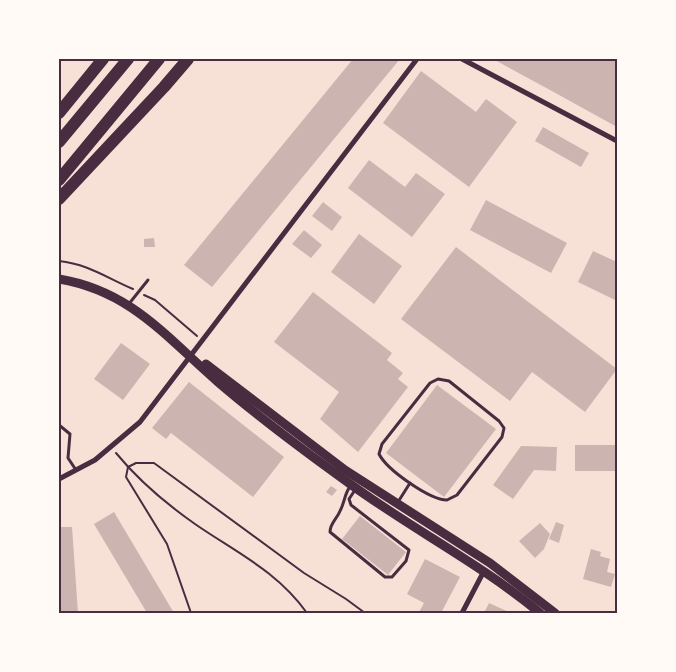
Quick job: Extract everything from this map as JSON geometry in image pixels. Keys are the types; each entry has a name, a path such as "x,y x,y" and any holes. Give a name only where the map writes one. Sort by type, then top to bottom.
{"highway":[{"path":"59,113 102,59"},
{"path":"59,142 128,59"},
{"path":"59,180 159,59"},
{"path":"59,199 188,59"}],"street":[{"path":"59,479 111,448 140,422 417,59"},
{"path":"462,59 617,141"},
{"path":"59,279 106,292 128,305 191,355 228,380 345,470 490,563 555,613"},
{"path":"191,355 218,382 354,487 485,571 540,613"},
{"path":"462,613 485,571"}],"lane":[{"path":"128,305 148,280"},
{"path":"438,379 449,381 503,426 502,437 454,498 447,500 439,499 410,483 385,463 379,452 382,444 432,381 438,379"},
{"path":"59,425 70,434 68,458 77,470"},
{"path":"396,504 410,483"},
{"path":"354,487 349,497 349,502 409,550 406,561 392,577 385,577 334,538 330,532 330,527 341,510 344,494 354,487"}],"path":[{"path":"59,261 73,263 103,273 121,284"},
{"path":"155,300 194,333"},
{"path":"111,448 128,468 165,503 263,567 292,593 307,613"},
{"path":"191,613 167,544 126,477 128,468 136,463 154,463 304,573 352,602 365,613"}],"building":[{"path":"353,59 400,59 212,287 184,265"},
{"path":"493,59 617,59 617,127 550,90"},
{"path":"421,71 476,112 486,99 517,122 469,187 383,123"},
{"path":"543,127 589,153 581,167 535,141"},
{"path":"369,160 405,187 416,173 445,194 412,237 348,188"},
{"path":"486,200 567,243 551,273 470,230"},
{"path":"323,202 342,217 332,231 312,216"},
{"path":"304,230 322,245 311,258 292,244"},
{"path":"359,234 402,266 374,304 331,272"},
{"path":"154,238 155,247 144,247 144,239"},
{"path":"456,247 617,369 585,412 532,372 510,401 401,319"},
{"path":"593,251 617,262 617,301 578,282"},
{"path":"313,292 392,353 387,360 403,373 398,379 408,387 358,452 320,419 339,392 274,342"},
{"path":"121,343 150,364 123,400 94,379"},
{"path":"189,382 284,457 253,497 171,433 166,439 152,428"},
{"path":"437,385 496,429 444,497 386,453"},
{"path":"575,445 617,445 617,471 575,471"},
{"path":"521,446 557,447 556,471 534,470 513,499 493,485"},
{"path":"331,486 337,490 332,496 326,492"},
{"path":"114,512 174,613 147,613 94,524"},
{"path":"360,516 406,552 388,575 342,539"},
{"path":"556,522 564,525 559,543 549,539"},
{"path":"540,523 550,534 544,549 535,558 519,541"},
{"path":"59,527 72,527 78,613 59,613"},
{"path":"591,549 601,552 600,556 610,559 607,572 615,574 611,587 583,579"},
{"path":"425,559 460,577 441,613 419,612 424,603 407,594"},
{"path":"489,603 511,613 484,613"}]}
